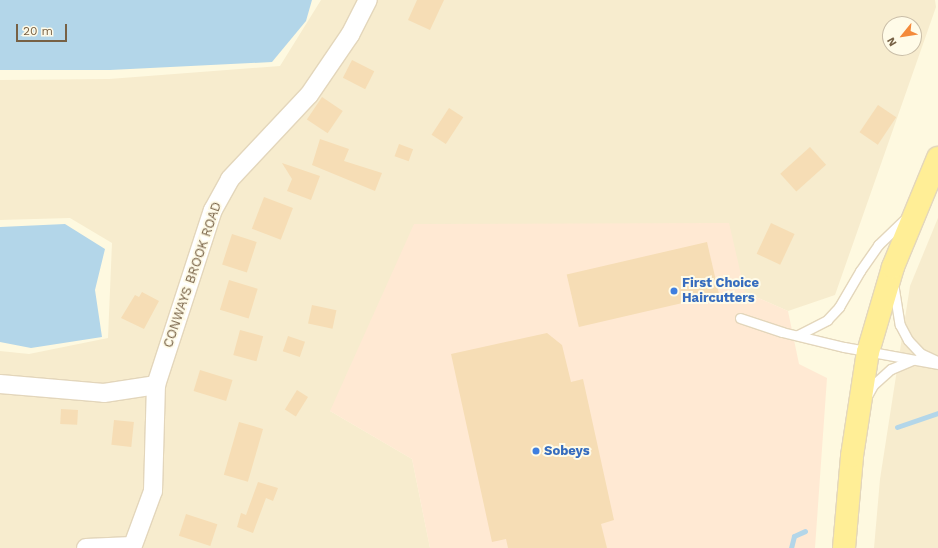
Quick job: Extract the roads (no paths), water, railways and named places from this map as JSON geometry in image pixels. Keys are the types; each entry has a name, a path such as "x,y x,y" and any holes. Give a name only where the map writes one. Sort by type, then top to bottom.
{"main road":[{"path":"844,548 858,411 868,352 893,267 916,208 938,158"}],"street":[{"name":"CONWAYS BROOK ROAD","path":"132,547 153,491 156,385 213,210 230,179 309,95 350,34 368,0"},
{"path":"0,384 104,393 156,385"},
{"path":"86,548 132,547"}],"lane":[{"path":"798,335 827,320 839,307 860,271 878,245 916,208"},
{"path":"893,267 894,300 900,325 908,340 920,353 938,362"},
{"path":"740,318 798,335 868,352 913,360 938,362"},
{"path":"858,411 873,385 891,369 913,360"}],"water":[{"path":"0,0 312,0 306,21 272,62 110,70 0,70"},
{"path":"65,224 105,249 95,290 102,337 31,348 0,342 0,227"}],"waterway":[{"path":"897,427 938,413"},
{"path":"791,548 794,536 805,531"}],"place":[{"name":"First Choice Haircutters","path":"674,291"},
{"name":"Sobeys","path":"536,451"}]}
